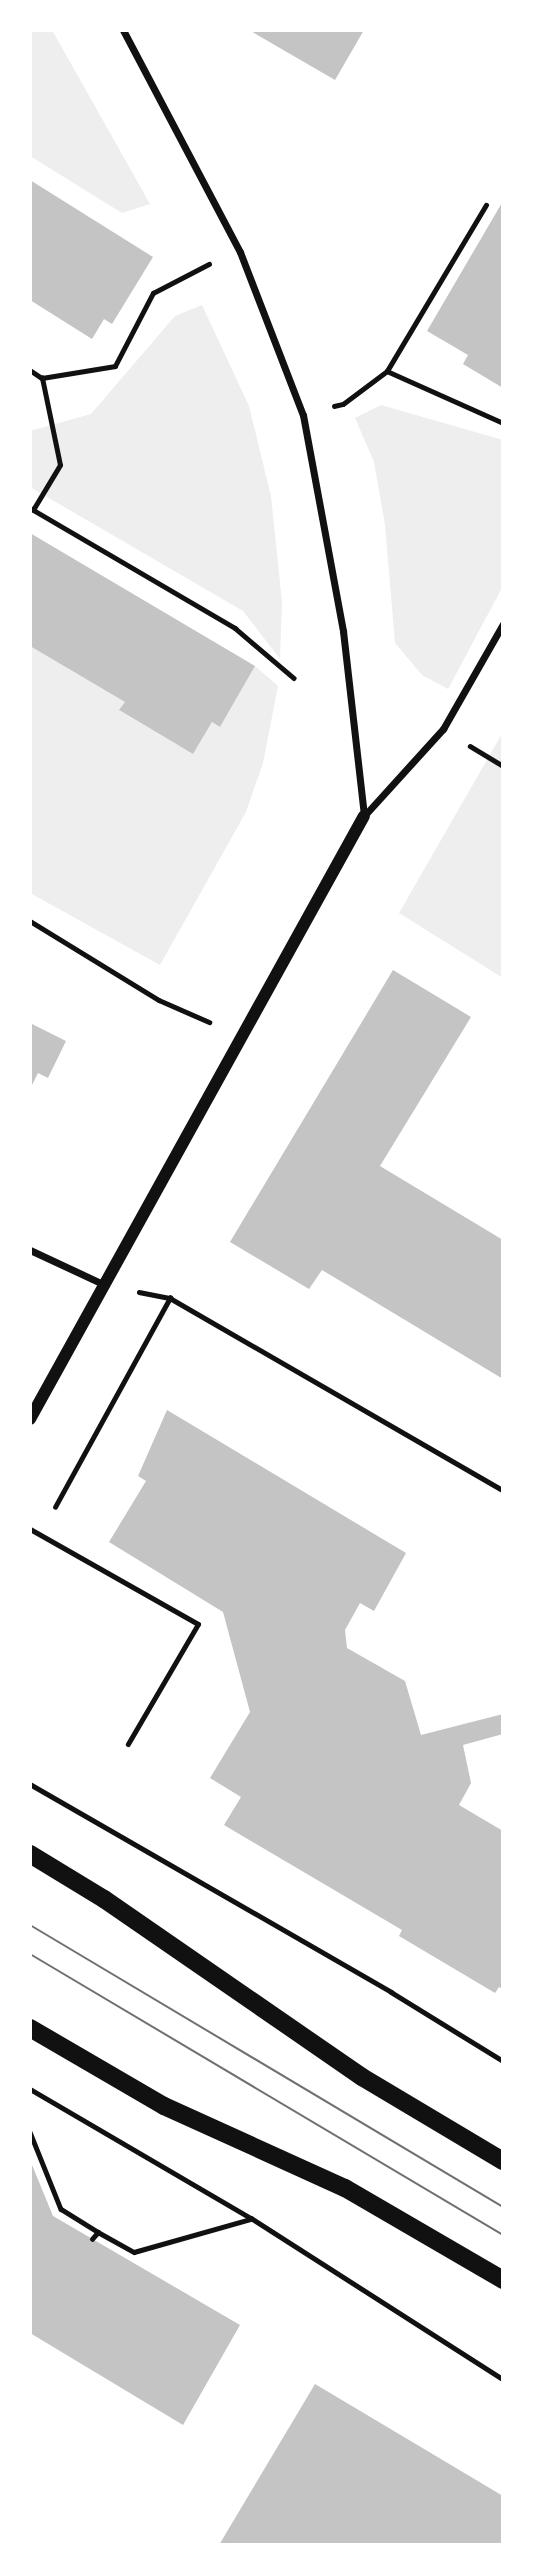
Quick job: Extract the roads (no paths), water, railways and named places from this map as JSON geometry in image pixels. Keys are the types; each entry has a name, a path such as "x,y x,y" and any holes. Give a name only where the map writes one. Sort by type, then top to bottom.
{"main road":[{"path":"30,1854 104,1899 362,2077 503,2161"},
{"path":"30,2028 164,2106 345,2188 503,2280"}],"street":[{"path":"124,30 240,252 303,415 343,631 364,816"},
{"path":"30,1419 364,816 443,729 503,624"},
{"path":"30,1250 105,1285"}],"lane":[{"path":"30,1529 198,1623 128,1744"}],"tram line":[{"path":"30,1925 503,2207"},
{"path":"30,1954 503,2235"}]}
